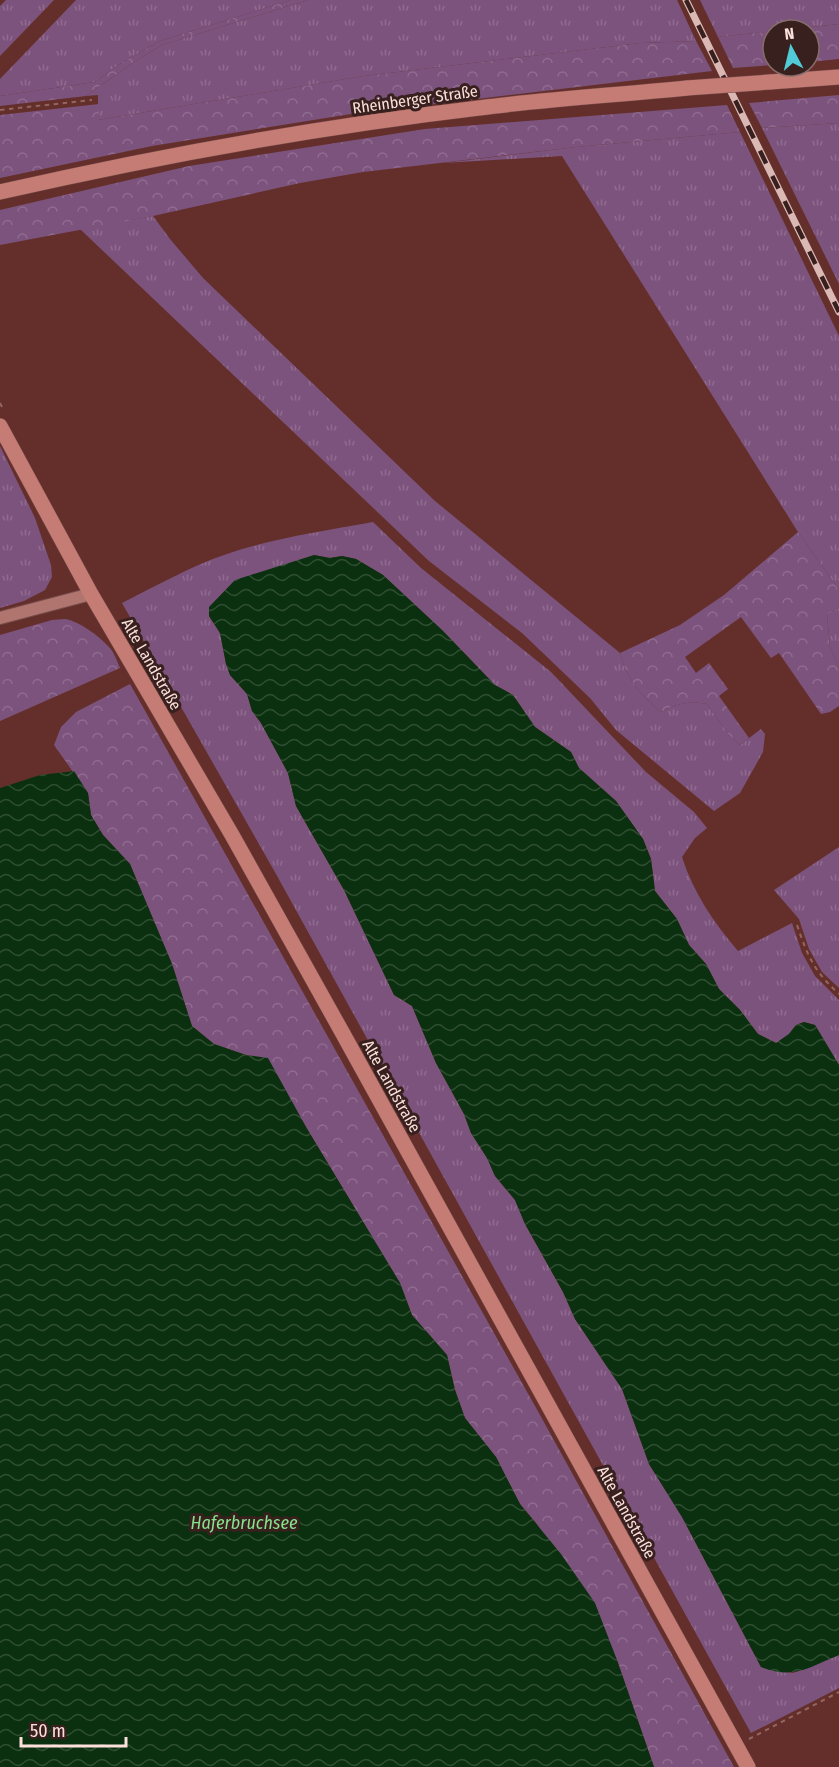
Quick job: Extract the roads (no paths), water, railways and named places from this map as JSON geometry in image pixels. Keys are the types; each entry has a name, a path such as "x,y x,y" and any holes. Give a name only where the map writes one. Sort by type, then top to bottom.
{"street":[{"name":"Rheinberger Straße","path":"0,192 216,146 480,108 687,88 838,77"},
{"name":"Alte Landstraße","path":"0,426 91,594 238,846 748,1767"},
{"path":"0,618 91,594"}],"water":[{"path":"314,555 356,559 383,575 442,630 495,685 513,695 535,727 571,752 579,768 616,801 643,839 651,859 655,891 677,919 689,945 706,964 719,989 740,1010 758,1034 776,1043 789,1034 796,1025 804,1022 815,1025 839,1065 839,1655 792,1672 773,1671 761,1667 682,1517 649,1464 622,1389 575,1319 563,1292 525,1224 515,1200 495,1176 471,1133 464,1114 436,1063 412,1006 394,995 344,890 296,806 288,773 252,711 247,694 230,675 220,633 209,616 209,607 235,580"},
{"name":"Haferbruchsee","path":"74,771 88,793 91,815 103,835 130,864 172,964 192,1026 214,1044 246,1055 268,1058 306,1127 400,1283 412,1315 447,1355 455,1390 465,1418 496,1457 520,1504 561,1554 595,1603 654,1767 0,1767 0,788 40,775"}],"railway":[{"path":"686,0 839,312"}]}
